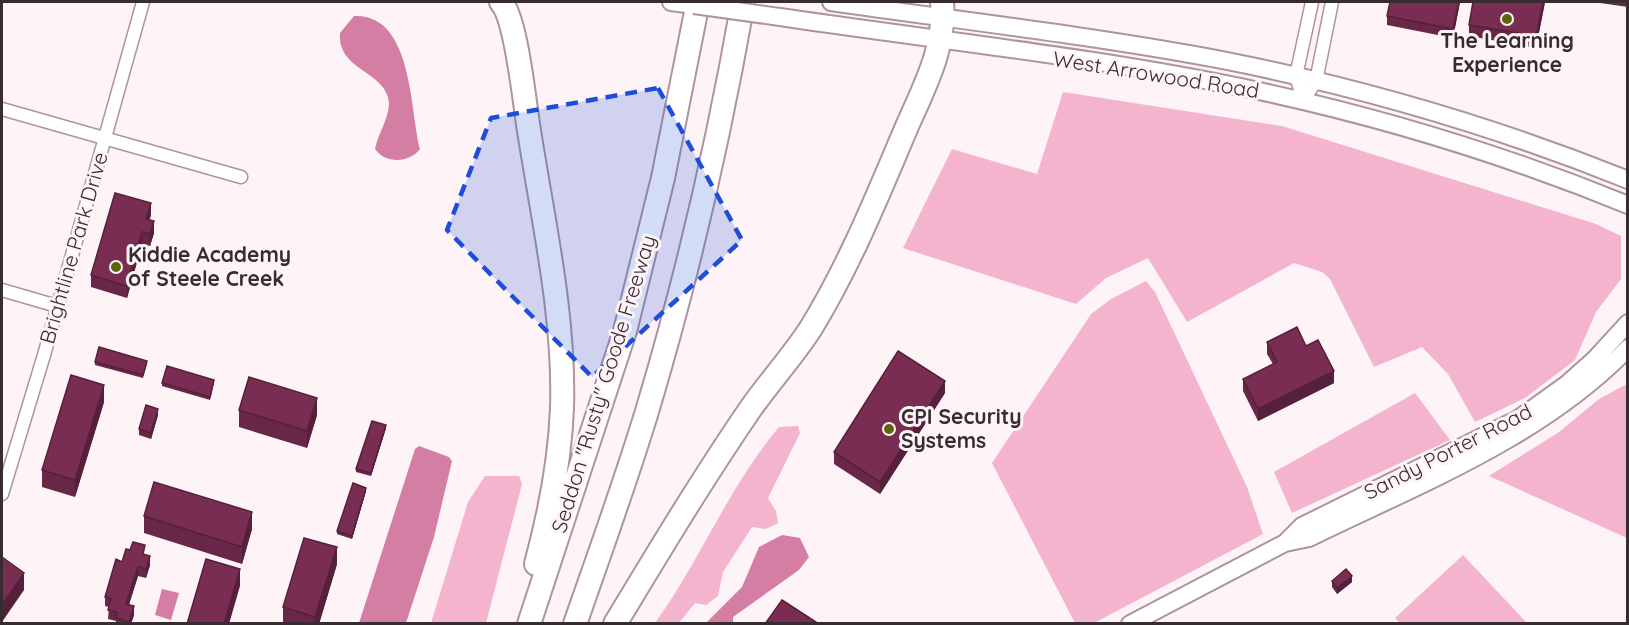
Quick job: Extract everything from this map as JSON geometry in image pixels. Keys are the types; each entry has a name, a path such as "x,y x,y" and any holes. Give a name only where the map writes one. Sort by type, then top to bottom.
{"highway":[{"name":"Seddon \"Rusty\" Goode Freeway","path":"529,624 625,331 663,178 698,2"},
{"path":"575,624 647,411 671,327 703,204 743,2"},
{"path":"507,4 540,200 561,358 562,405 558,460 543,535 520,624"},
{"path":"615,624 752,407 811,328 873,207 938,54 943,10"}],"main road":[{"name":"West Arrowood Road","path":"671,2 1157,73 1303,101 1491,154 1628,205"},
{"name":"West Arrowood Road","path":"831,2 943,10 1296,76 1471,123 1628,180"},
{"name":"Sandy Porter Road","path":"1285,543 1302,526 1518,419 1567,384 1595,359 1628,323"},
{"name":"Sandy Porter Road","path":"1130,624 1285,543 1309,538 1512,437 1587,386 1628,348"}],"street":[{"name":"Brightline Park Drive","path":"2,494 143,2"},
{"path":"1303,101 1296,76 1312,2"},
{"path":"1303,101 1316,81 1332,2"},
{"path":"2,109 241,177"},
{"path":"2,290 57,306"}],"highlighted area":[{"path":"658,88 742,240 592,377 447,230 491,118"}],"shaded area":[{"path":"354,16 373,19 388,30 398,47 410,89 420,149 410,157 391,159 379,154 375,149 389,103 386,92 380,84 354,63 341,46 340,33"},
{"path":"1063,92 1282,126 1596,224 1621,236 1621,279 1596,312 1575,360 1525,398 1475,422 1448,374 1422,347 1374,367 1330,279 1322,272 1294,263 1187,322 1148,258 1106,278 1076,304 903,248 952,149 1037,174"},
{"path":"1146,281 1155,292 1247,487 1263,534 1094,623 1075,623 992,463 1091,314 1111,299"},
{"path":"1627,384 1627,538 1489,476 1559,432 1599,399"},
{"path":"1415,393 1450,440 1292,513 1274,472"},
{"path":"798,426 800,433 768,498 776,511 778,523 766,529 752,527 723,572 718,596 706,605 695,603 679,623 655,623 761,450 779,427"},
{"path":"419,446 449,457 452,461 434,537 406,623 359,623 415,449"},
{"path":"485,476 519,476 522,484 486,623 431,623 468,502"},
{"path":"782,535 800,538 809,557 799,570 733,617 733,623 706,623 742,587 759,547"},
{"path":"1463,555 1527,623 1400,623 1395,618"},
{"path":"162,589 179,593 171,620 155,615"}],"building":[{"path":"1390,2 1459,2 1453,29 1387,16"},
{"name":"The Learning Experience","path":"1473,2 1543,2 1536,36 1469,25"},
{"name":"Kiddie Academy of Steele Creek","path":"115,193 151,203 146,219 154,221 150,234 142,232 127,286 91,275"},
{"path":"1297,327 1306,346 1318,340 1334,371 1258,409 1243,379 1277,362 1267,342"},
{"path":"99,347 147,361 143,375 95,362"},
{"name":"CPI Security Systems","path":"898,351 945,381 880,482 834,452"},
{"path":"167,366 214,380 210,397 162,383"},
{"path":"71,375 104,385 75,480 42,470"},
{"path":"249,377 317,398 307,431 239,410"},
{"path":"146,405 158,409 151,433 139,429"},
{"path":"372,421 386,425 371,473 356,469"},
{"path":"154,482 252,512 242,547 144,516"},
{"path":"353,483 366,488 352,536 337,531"},
{"path":"304,538 337,547 315,617 283,607"},
{"path":"133,542 145,545 143,554 150,556 146,569 138,567 126,604 134,606 129,622 116,618 117,612 108,610 111,599 105,597 116,559 122,562 126,549 130,550"},
{"path":"2,557 24,573 2,605"},
{"path":"206,559 240,569 224,624 187,624"},
{"path":"1346,569 1352,576 1337,588 1332,581"},
{"path":"782,600 819,624 765,624"}],"place":[{"name":"The Learning Experience","path":"1507,19"},
{"name":"Kiddie Academy of Steele Creek","path":"116,267"},
{"name":"CPI Security Systems","path":"889,429"}]}
